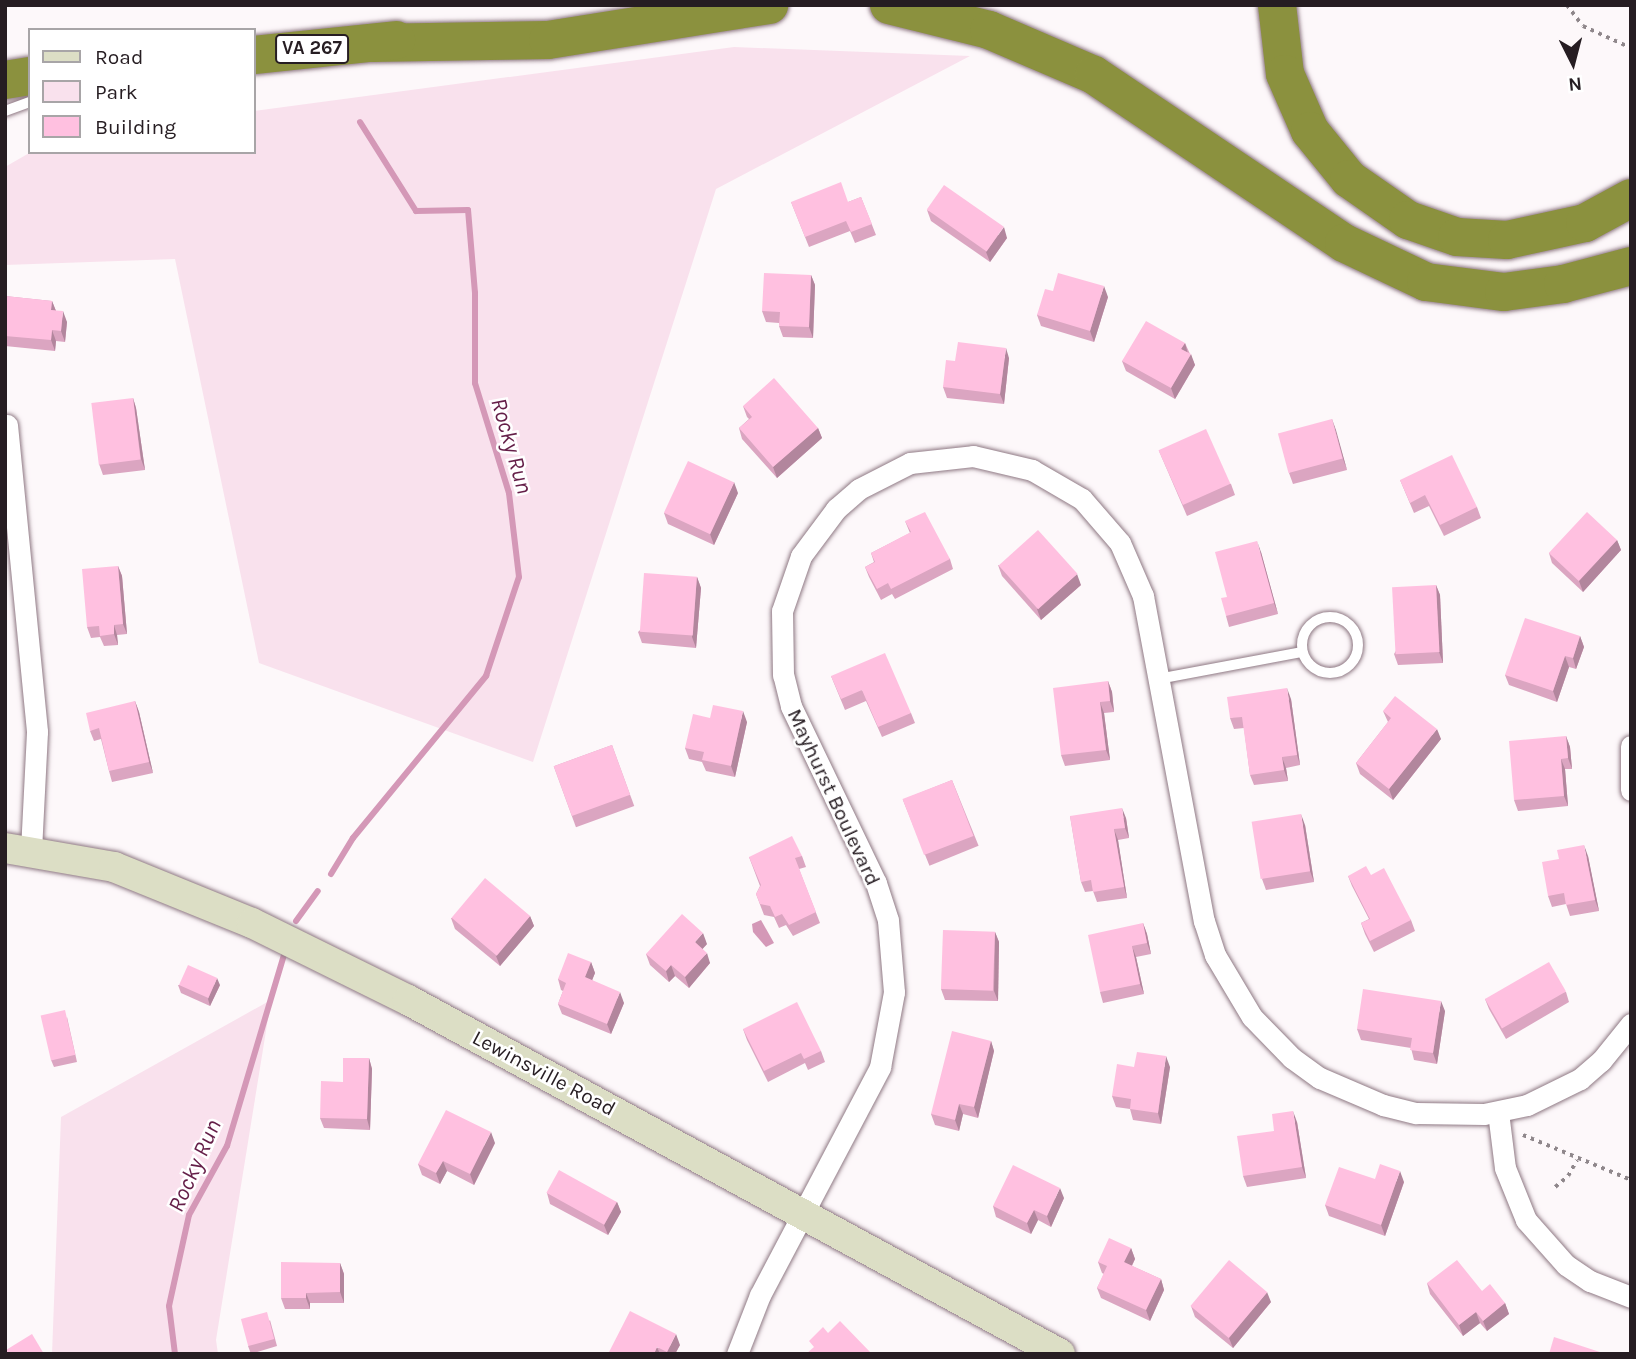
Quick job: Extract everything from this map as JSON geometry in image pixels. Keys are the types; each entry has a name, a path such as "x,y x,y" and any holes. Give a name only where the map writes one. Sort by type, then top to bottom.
{"highway":[{"name":"VA 267","path":"256,55 371,43 623,5"},
{"path":"371,43 548,40 769,5"},
{"path":"889,5 989,30 1094,75 1344,243 1400,272 1476,291 1534,289 1631,266"},
{"path":"1277,5 1285,74 1310,131 1349,180 1408,220 1457,237 1507,240 1585,223 1631,198"},
{"path":"5,53 28,55"},
{"path":"5,62 28,62"},
{"path":"5,80 28,76"},
{"path":"1593,276 1631,257"}],"main road":[{"name":"Lewinsville Road","path":"18,849 114,867 252,923 408,1000 1060,1354"}],"street":[{"path":"8,425 37,732 18,849"},
{"name":"Mayhurst Boulevard","path":"737,1354 760,1295 880,1067 894,992 890,932 876,883 803,735 783,675 785,602 801,556 817,531 859,489 910,463 973,456 1032,470 1082,499 1120,543 1143,596 1204,921 1232,988 1252,1017 1292,1058 1352,1094 1416,1113 1498,1112 1527,1105 1580,1079 1601,1061 1631,1024"},
{"path":"1631,746 1631,790"},
{"path":"1498,1112 1506,1168 1526,1220 1566,1265 1590,1281 1631,1297"}],"lane":[{"path":"5,111 28,103"},
{"path":"1323,617 1344,620 1358,638 1354,660 1337,673 1316,670 1302,652 1305,631 1323,617"},
{"path":"1158,679 1302,652"}],"path":[{"path":"1567,5 1583,26 1631,48"},
{"path":"1523,1135 1577,1160 1631,1180"},
{"path":"1555,1187 1568,1176 1577,1160"}],"green space":[{"path":"734,47 970,56 716,189 533,762 259,663 175,259 5,265 5,167 28,154 256,154 256,111"},
{"path":"271,1000 216,1340 218,1354 52,1354 61,1117"}],"shaded area":[{"path":"761,920 774,943 766,947 753,932 752,924"}],"building":[{"path":"841,182 848,202 861,197 872,224 851,232 846,221 805,237 791,202"},
{"path":"944,185 1004,227 987,251 927,210"},
{"path":"764,273 811,275 809,327 779,326 780,312 762,311"},
{"path":"1058,273 1104,286 1090,331 1037,315 1045,289 1053,291"},
{"path":"5,296 52,301 51,310 63,311 61,331 52,330 51,340 5,336"},
{"path":"1146,321 1185,343 1181,349 1191,354 1171,388 1122,361"},
{"path":"958,342 1006,348 1000,394 943,387 946,360 955,361"},
{"path":"774,378 818,428 773,467 739,428 752,417 743,406"},
{"path":"133,398 141,460 99,465 91,403"},
{"path":"1332,419 1343,459 1289,473 1278,433"},
{"path":"1206,429 1230,484 1183,505 1158,450"},
{"path":"1452,455 1477,507 1440,525 1425,495 1410,503 1400,480"},
{"path":"688,461 734,483 710,534 664,513"},
{"path":"925,512 950,559 891,589 888,583 877,589 865,567 875,562 871,553 911,532 905,521"},
{"path":"1587,512 1617,540 1579,581 1549,553"},
{"path":"1038,530 1077,574 1038,609 999,565"},
{"path":"1257,541 1274,603 1226,616 1221,598 1227,597 1215,552"},
{"path":"118,566 123,624 114,625 114,634 100,636 99,626 87,627 82,569"},
{"path":"644,573 697,577 693,636 640,632"},
{"path":"1436,585 1440,652 1396,654 1392,587"},
{"path":"1525,618 1580,636 1573,658 1565,656 1553,691 1505,675"},
{"path":"885,653 911,713 878,727 862,690 841,699 831,676"},
{"path":"1108,681 1110,701 1100,702 1106,750 1061,755 1053,688"},
{"path":"1287,688 1297,755 1282,757 1284,770 1250,775 1242,717 1230,718 1227,697"},
{"path":"1395,696 1437,729 1389,789 1356,763 1391,718 1383,711"},
{"path":"135,701 149,762 109,771 99,728 90,731 86,713"},
{"path":"713,705 743,711 731,766 702,760 704,752 685,748 693,714 710,718"},
{"path":"1566,736 1568,758 1561,759 1564,796 1514,800 1509,741"},
{"path":"612,745 630,795 572,816 554,766"},
{"path":"952,780 974,836 924,855 903,799"},
{"path":"1122,808 1125,828 1114,829 1124,887 1093,892 1091,880 1081,882 1070,816"},
{"path":"1301,814 1310,871 1261,879 1252,822"},
{"path":"792,836 802,856 795,858 816,912 789,925 782,914 775,917 770,906 760,904 756,894 761,885 749,857"},
{"path":"1584,845 1595,900 1566,905 1564,893 1548,896 1542,862 1559,859 1557,850"},
{"path":"1366,866 1371,875 1384,868 1411,920 1370,941 1361,923 1370,919 1348,876"},
{"path":"485,878 530,916 497,956 452,918"},
{"path":"682,914 703,933 695,942 707,953 685,977 671,965 666,971 646,954"},
{"path":"1143,923 1147,943 1132,946 1140,984 1100,992 1088,935"},
{"path":"943,930 995,932 993,991 941,989"},
{"path":"568,953 591,962 585,977 620,992 607,1024 558,1004 566,983 558,979"},
{"path":"1549,962 1566,991 1502,1028 1485,999"},
{"path":"188,965 217,978 208,998 179,985"},
{"path":"1363,989 1441,1001 1433,1053 1410,1050 1412,1038 1357,1029"},
{"path":"797,1002 821,1051 804,1059 801,1053 764,1071 743,1029"},
{"path":"65,1010 75,1055 51,1060 41,1016"},
{"path":"952,1031 991,1041 974,1107 959,1104 955,1120 931,1114"},
{"path":"1137,1052 1166,1056 1158,1113 1130,1109 1131,1099 1112,1096 1117,1064 1134,1067"},
{"path":"343,1058 369,1058 367,1119 320,1118 321,1081 343,1082"},
{"path":"446,1110 491,1132 470,1174 443,1161 436,1173 418,1164"},
{"path":"1293,1111 1302,1167 1243,1176 1237,1136 1274,1131 1272,1114"},
{"path":"1380,1164 1400,1171 1381,1225 1325,1205 1339,1167 1375,1179"},
{"path":"1013,1165 1060,1188 1047,1216 1034,1210 1027,1223 993,1206"},
{"path":"559,1170 617,1202 604,1225 546,1193"},
{"path":"1109,1238 1131,1248 1124,1262 1161,1279 1146,1310 1097,1288 1107,1266 1098,1262"},
{"path":"1229,1260 1267,1292 1229,1338 1190,1306"},
{"path":"1457,1260 1482,1291 1490,1284 1505,1303 1483,1321 1476,1312 1459,1325 1427,1283"},
{"path":"281,1262 340,1263 340,1292 306,1293 306,1298 281,1298"},
{"path":"630,1311 676,1334 667,1352 657,1347 654,1354 608,1354"},
{"path":"267,1312 274,1339 248,1346 241,1319"},
{"path":"840,1321 872,1354 806,1354 814,1347 809,1341 823,1327 828,1333"},
{"path":"32,1334 44,1354 8,1354 6,1350"},
{"path":"1554,1337 1606,1354 1549,1354"}],"waterway":[{"name":"Rocky Run","path":"331,874 353,838 486,676 519,577 509,493 475,383 475,293 468,210 416,211 360,122"},
{"name":"Rocky Run","path":"296,921 318,891"},
{"name":"Rocky Run","path":"175,1354 169,1306 189,1215 227,1146 284,955"}]}
